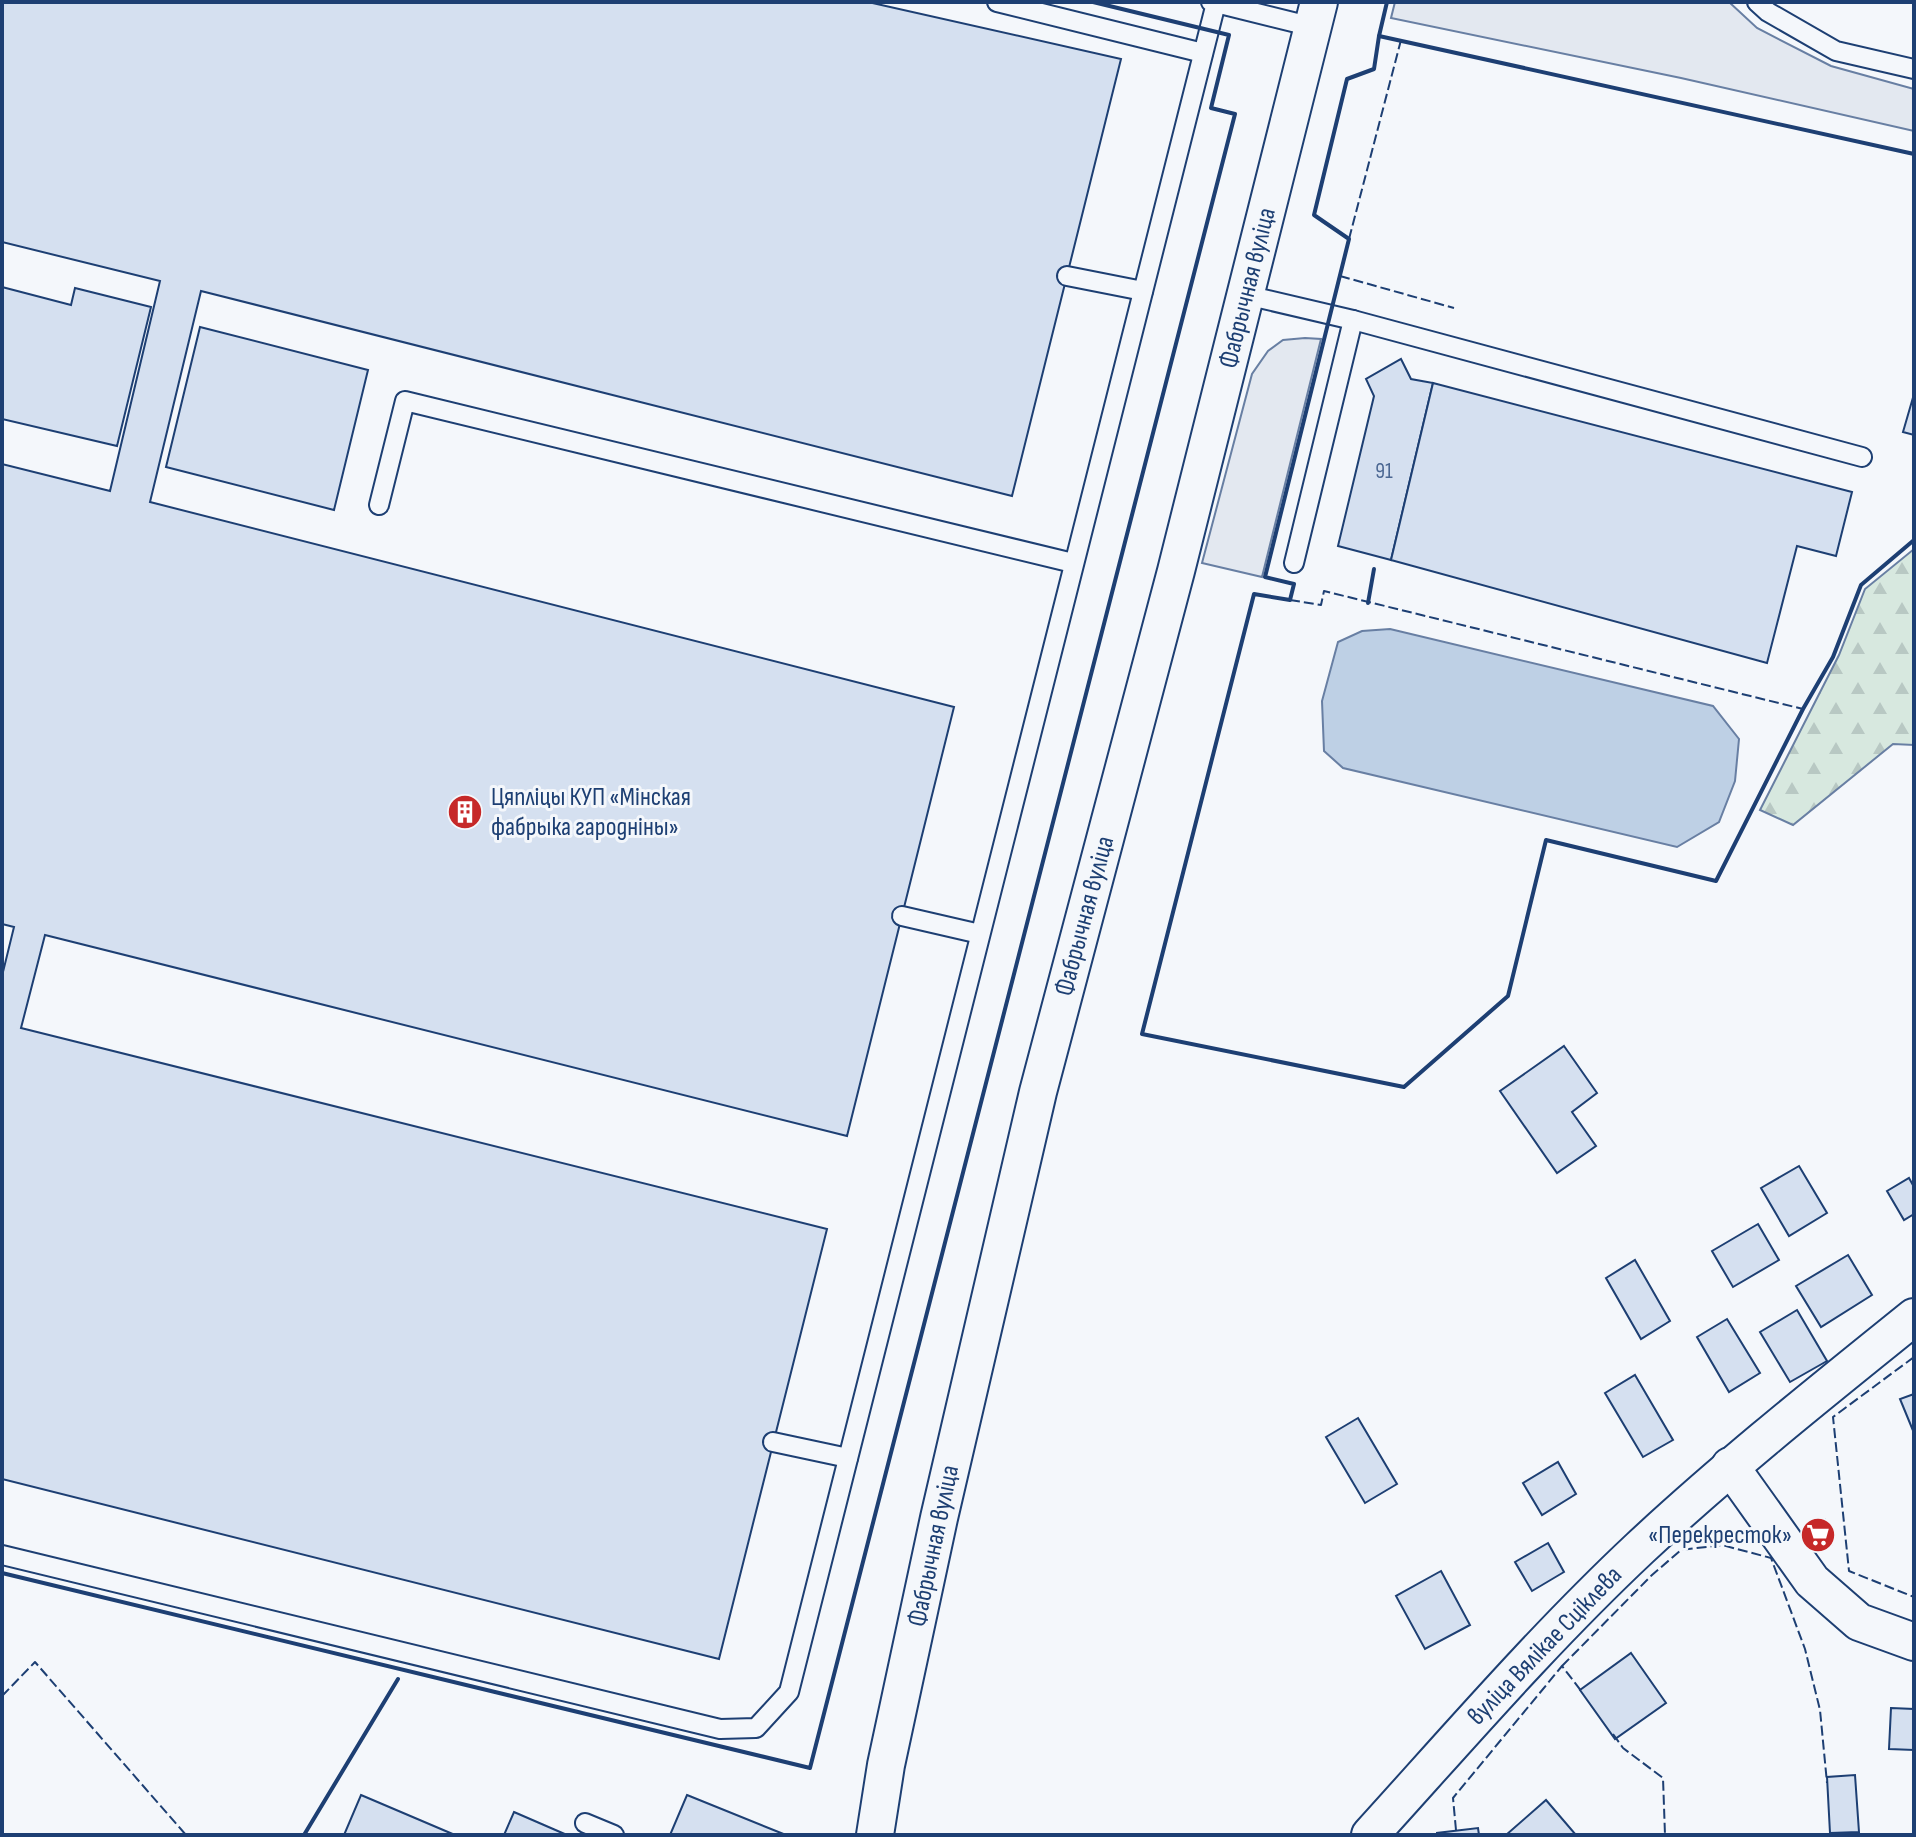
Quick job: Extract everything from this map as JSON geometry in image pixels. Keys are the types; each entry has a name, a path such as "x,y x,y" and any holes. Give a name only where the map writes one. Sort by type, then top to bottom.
{"street":[{"name":"Фабрычная вуліца","path":"875,1835 886,1765 936,1534 1038,1092 1176,571 1316,14"},
{"name":"вуліца Вялікае Сціклева","path":"1370,1835 1508,1680 1638,1550 1730,1466 1914,1317"},
{"path":"1730,1466 1812,1581 1859,1622 1914,1642"}],"lane":[{"path":"997,2 1203,53"},
{"path":"1757,2 1768,12 1836,51 1914,69"},
{"path":"2,1555 720,1729 756,1728 789,1692 1203,53 1213,3 1316,14"},
{"path":"1067,276 1143,291"},
{"path":"1246,295 1353,320 1862,457"},
{"path":"1294,563 1353,320"},
{"path":"379,505 405,401 1073,563"},
{"path":"902,916 980,934"},
{"path":"773,1442 848,1458"},
{"path":"585,1823 614,1835"}],"green space":[{"path":"1914,549 1914,745 1893,744 1793,825 1760,810 1839,655 1865,589"}],"shaded area":[{"path":"1395,2 1729,2 1757,28 1831,66 1914,89 1914,131 1681,78 1391,18"},
{"path":"1321,339 1262,577 1202,563 1252,374 1268,351 1283,340"}],"water":[{"path":"1390,629 1713,706 1739,739 1735,781 1719,822 1677,847 1343,768 1324,751 1322,701 1338,642 1362,631"}],"building":[{"name":"Цяпліцы КУП «Мінская фабрыка гародніны»","path":"2,2 868,2 1121,59 1012,496 201,291 150,502 954,707 847,1136 45,935 21,1028 827,1229 719,1659 2,1479 2,976 14,927 2,924 2,464 110,491 160,281 2,242"},
{"path":"2,287 71,305 75,288 151,307 117,446 2,419"},
{"path":"200,327 368,370 334,510 166,467"},
{"path":"1401,359 1411,379 1433,383 1391,560 1338,546 1374,396 1366,379"},
{"path":"1433,383 1852,492 1836,556 1797,546 1767,663 1391,560"},
{"path":"1914,394 1914,435 1903,432"},
{"path":"1564,1046 1597,1093 1572,1112 1596,1146 1557,1173 1500,1091"},
{"path":"1799,1166 1827,1213 1789,1236 1761,1188"},
{"path":"1909,1178 1914,1187 1914,1214 1904,1220 1887,1191"},
{"path":"1758,1224 1779,1260 1733,1287 1712,1251"},
{"path":"1848,1255 1872,1295 1821,1327 1796,1286"},
{"path":"1635,1260 1670,1321 1641,1339 1606,1278"},
{"path":"1797,1310 1827,1361 1790,1382 1760,1332"},
{"path":"1727,1319 1760,1373 1729,1392 1697,1337"},
{"path":"1635,1375 1673,1440 1643,1457 1605,1393"},
{"path":"1914,1394 1914,1433 1900,1399"},
{"path":"1358,1418 1397,1484 1365,1503 1326,1437"},
{"path":"1558,1462 1576,1494 1542,1515 1523,1483"},
{"name":"«Перекресток»","path":"1825,1520 1831,1545 1811,1549 1806,1525"},
{"path":"1548,1543 1564,1572 1532,1591 1515,1562"},
{"path":"1441,1571 1470,1625 1425,1649 1396,1596"},
{"path":"1631,1653 1666,1703 1615,1739 1580,1690"},
{"path":"1891,1708 1914,1709 1914,1750 1889,1749"},
{"path":"1855,1775 1859,1832 1830,1833 1827,1777"},
{"path":"361,1795 455,1835 344,1835"},
{"path":"687,1795 786,1835 670,1835"},
{"path":"1546,1800 1576,1835 1506,1835"},
{"path":"514,1812 567,1835 504,1835"},
{"path":"1478,1828 1479,1835 1437,1835 1437,1833"}],"fence":[{"path":"1349,239 1401,40"},
{"path":"1340,276 1454,308"},
{"path":"1290,600 1321,605 1324,591 1803,709"},
{"path":"1914,1357 1833,1417 1849,1571 1914,1597"},
{"path":"1562,1666 1681,1550 1722,1545 1771,1558 1805,1649 1820,1710 1827,1783"},
{"path":"2,1696 35,1662 186,1835"},
{"path":"1456,1830 1453,1798 1562,1666 1582,1692"},
{"path":"1613,1734 1623,1748 1663,1778 1665,1835"}],"wall":[{"path":"2,1573 810,1768 1235,114 1211,108 1229,35 1093,2"},
{"path":"1379,36 1387,2"},
{"path":"1914,154 1379,36 1374,69 1347,79 1314,215 1349,239 1265,577 1294,584 1290,600 1254,594 1142,1034 1404,1087 1508,996 1546,840 1716,881 1803,709 1833,657 1861,585 1914,540"},
{"path":"1368,603 1374,569"},
{"path":"304,1835 398,1679"}],"place":[{"name":"Цяпліцы КУП «Мінская фабрыка гародніны»","path":"465,812"},
{"name":"«Перекресток»","path":"1818,1535"}]}
